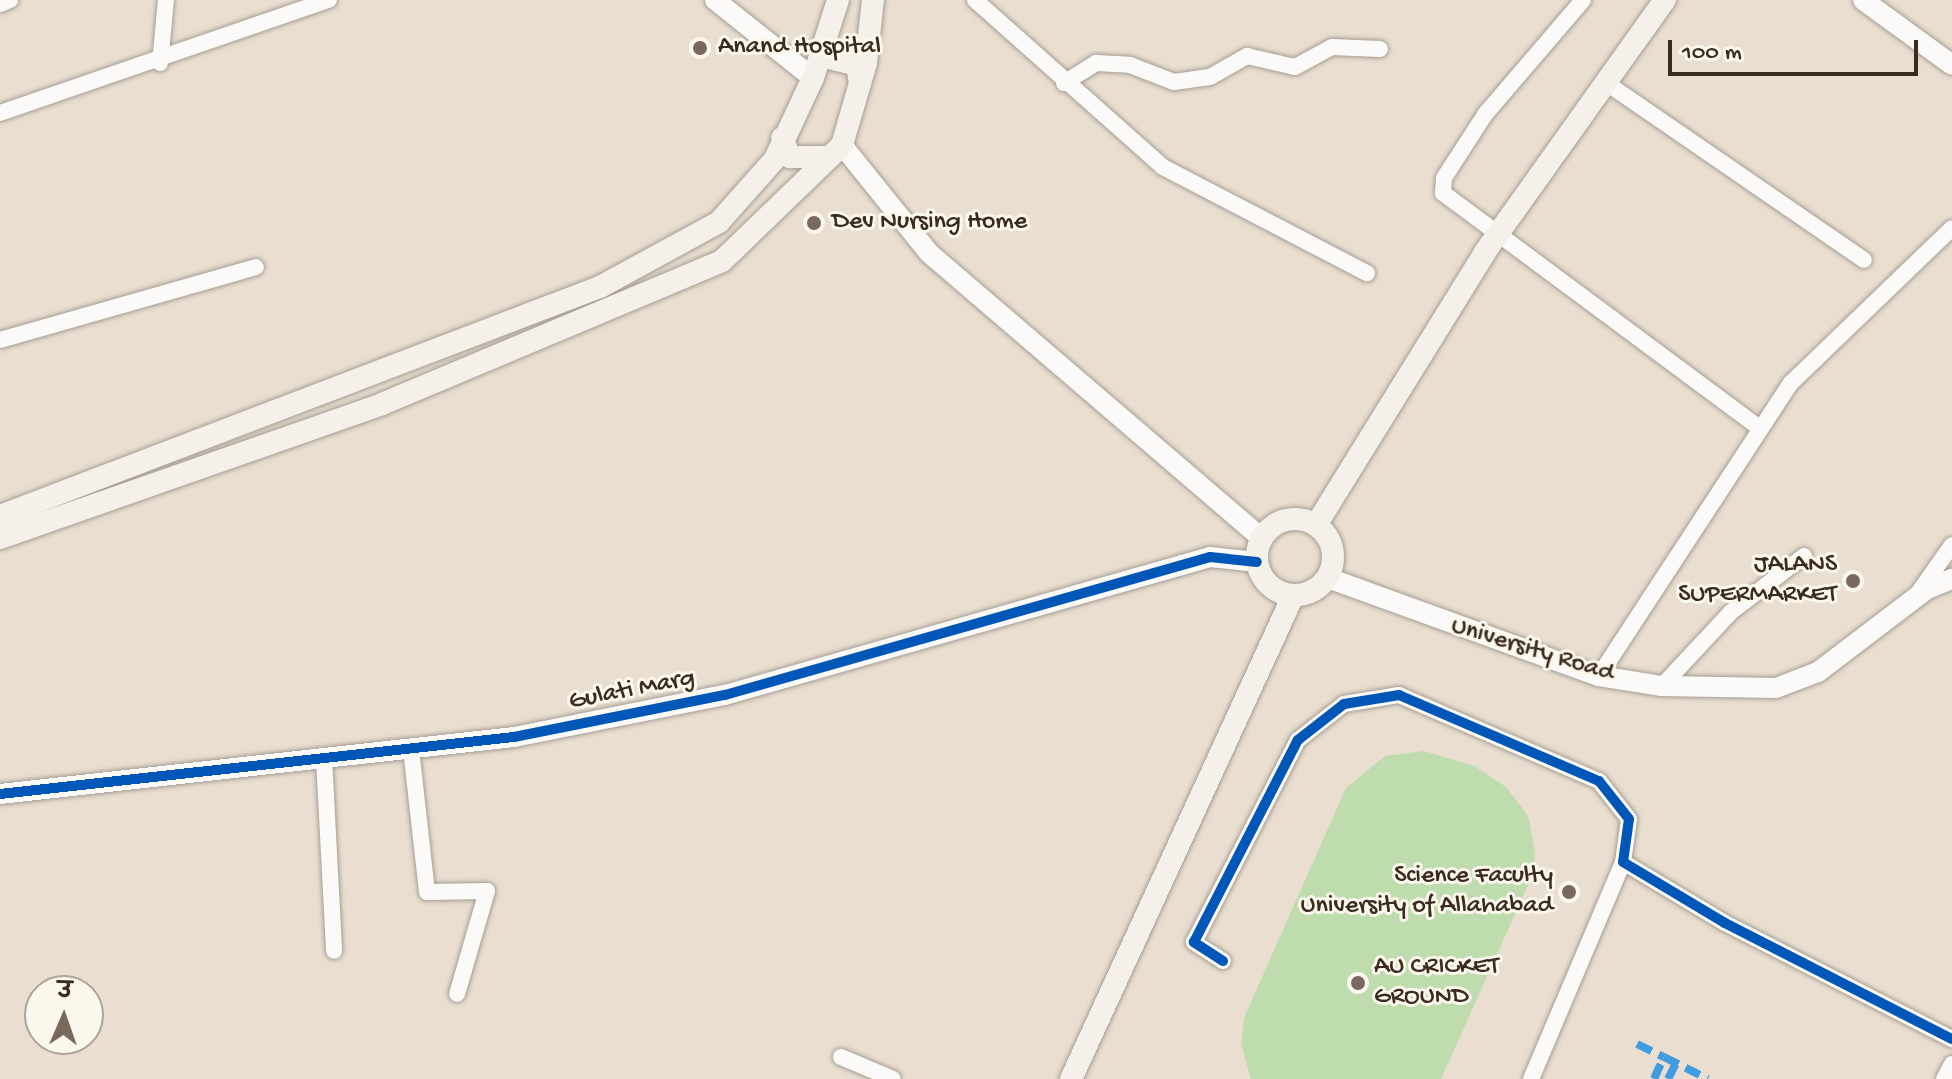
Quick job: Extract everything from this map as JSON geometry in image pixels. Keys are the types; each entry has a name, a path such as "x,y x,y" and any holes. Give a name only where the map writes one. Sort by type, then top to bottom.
{"main road":[{"path":"0,516 600,287 719,222 775,159 782,138 813,78 838,0"},
{"path":"0,538 382,404 675,285 722,261 835,151 860,84 873,0"},
{"path":"1316,525 1497,236 1665,0"},
{"path":"821,56 857,65 860,84"},
{"path":"782,138 790,157 835,151"},
{"path":"1286,520 1316,525 1333,549 1328,578 1313,592 1293,596 1269,585 1257,562 1262,538 1286,520"},
{"path":"1071,1079 1293,596"}],"street":[{"path":"0,4 10,0"},
{"path":"160,63 166,0"},
{"path":"0,113 160,63 329,0"},
{"path":"715,0 813,78"},
{"path":"975,0 1064,83 1163,167 1367,273"},
{"path":"1583,0 1486,113 1444,178 1443,193 1497,236 1658,347 1759,428"},
{"path":"1863,0 1952,65"},
{"path":"1064,83 1096,63 1130,65 1174,82 1210,77 1247,56 1295,67 1332,47 1380,49"},
{"path":"1605,82 1864,260"},
{"path":"835,151 929,253 1262,538"},
{"path":"1599,676 1791,383 1952,228"},
{"path":"0,340 256,267"},
{"path":"1913,600 1952,545"},
{"path":"1662,686 1731,612 1804,556"},
{"name":"Gulati Marg","path":"0,794 514,737 725,695 1210,557 1257,562"},
{"name":"University Road","path":"1328,578 1599,676 1662,686 1776,688 1818,672 1913,600 1952,579"},
{"path":"1223,961 1194,942 1298,740 1344,704 1376,695 1399,695 1599,781 1629,819 1623,862 1531,1079"},
{"path":"411,749 427,892 487,891 457,994"},
{"path":"324,758 334,951"},
{"path":"1623,862 1725,923 1952,1039"},
{"path":"841,1057 893,1079"},
{"path":"1944,1079 1952,1064"}],"green space":[{"path":"1424,751 1474,766 1506,787 1528,816 1535,853 1533,874 1441,1079 1251,1079 1241,1044 1244,1018 1346,788 1385,756"}],"marked path":[{"path":"1637,1044 1664,1057"},
{"path":"1654,1079 1664,1057 1708,1079"},
{"path":"1668,1079 1676,1063"}],"cycle path":[{"path":"0,794 514,737 725,695 1210,557 1257,562"},
{"path":"1223,961 1194,942 1298,740 1344,704 1399,695 1599,781 1629,819 1623,862 1725,923 1952,1039"}],"place":[{"name":"Anand Hospital","path":"700,48"},
{"name":"Dev Nursing Home","path":"814,223"},
{"name":"JALANS SUPERMARKET","path":"1853,581"},
{"name":"Science Faculty University of Allahabad","path":"1569,892"},
{"name":"AU CRICKET GROUND","path":"1358,983"}]}
